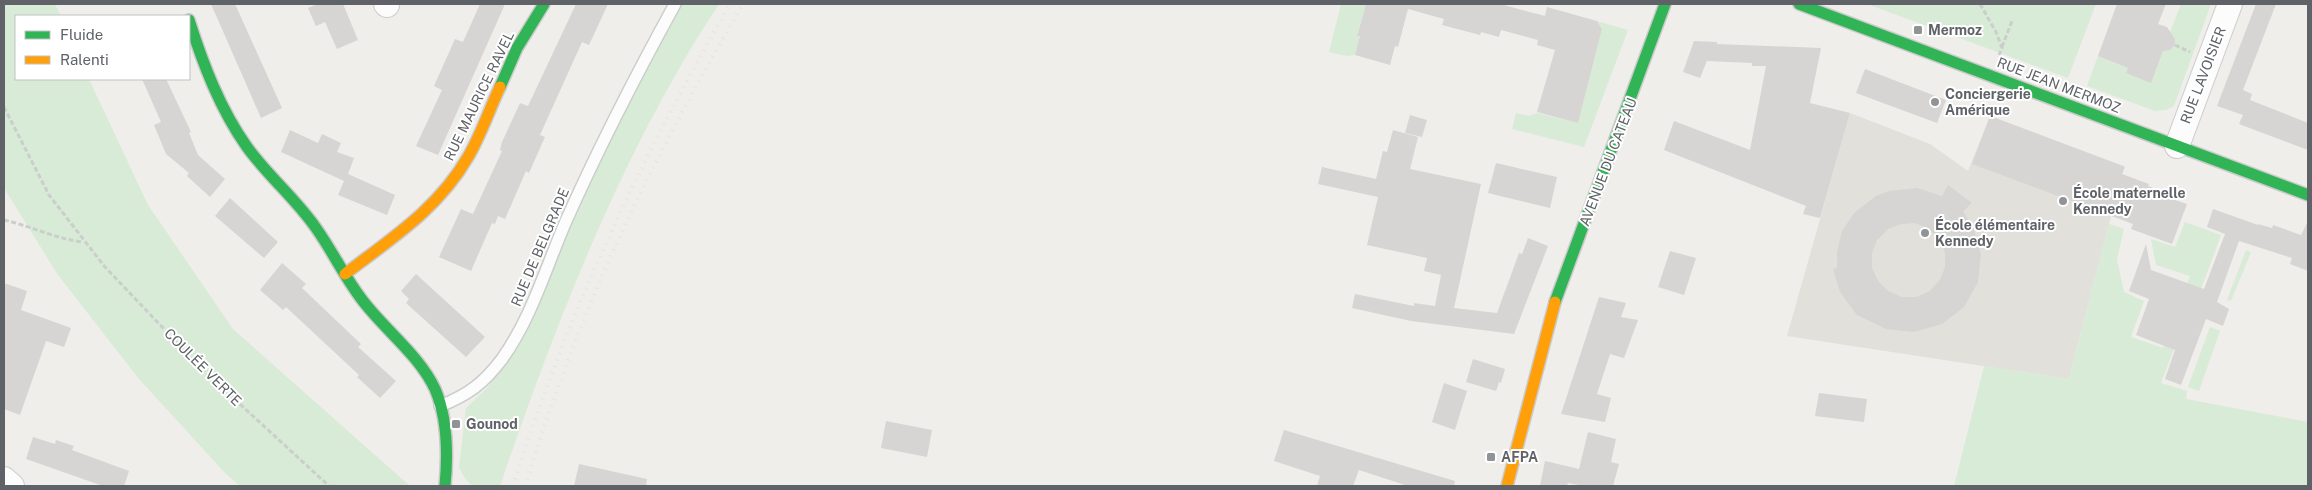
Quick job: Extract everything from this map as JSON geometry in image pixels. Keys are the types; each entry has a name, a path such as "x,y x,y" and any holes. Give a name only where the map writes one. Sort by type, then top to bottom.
{"street":[{"name":"RUE MAURICE RAVEL","path":"345,274 423,215 450,184 469,156 518,48 544,4"},
{"name":"AVENUE DU CATEAU","path":"1507,486 1528,394 1550,327 1562,281 1665,4"},
{"name":"RUE JEAN MERMOZ","path":"1799,4 2308,195"},
{"name":"RUE LAVOISIER","path":"2177,146 2230,4"},
{"path":"190,23 204,65 228,117 258,160 316,229 370,310 425,373 435,390 440,406 446,449 445,486"},
{"name":"AVENUE DU CATEAU","path":"1550,327 1573,288"},
{"path":"4,479 12,486"}],"lane":[{"name":"RUE DE BELGRADE","path":"440,406 466,396 478,386 502,359 519,333 601,145 631,85 676,4"}],"path":[{"path":"1980,4 1996,32 2002,48"},
{"path":"1991,76 2012,21"},
{"name":"COULÉE VERTE","path":"4,107 49,195 114,278 204,371 328,486"},
{"path":"4,220 31,226 60,238 84,242"}],"shaded area":[{"name":"École élémentaire Kennedy","path":"1850,113 1930,144 1968,171 1990,116 2124,166 2069,379 1787,336"}],"green space":[{"path":"4,4 55,4 60,15 15,15 15,80 89,80 148,205 233,329 410,486 240,486 226,474 139,379 58,275 4,188"},
{"path":"681,4 719,4 684,60 652,117 594,238 544,362 500,486 472,486 464,477 459,467 466,408 487,388 506,361 605,147"},
{"path":"1341,4 1366,4 1357,35 1360,36 1355,55 1347,56 1329,52"},
{"path":"1867,4 2096,4 2068,78"},
{"path":"2181,4 2211,4 2174,106 2166,110 2155,111 2087,86 2098,56 2128,68 2126,73 2151,82 2164,49 2170,50 2175,45 2175,39 2169,35"},
{"path":"1597,21 1628,30 1584,147 1512,129 1516,113 1529,116 1537,113 1578,123 1602,29"},
{"path":"2185,222 2221,235 2200,292 2196,291 2161,383 2187,391 2186,399 2308,422 2308,486 1954,486 1984,366 2069,379 2109,224 2124,229 2117,259 2124,292 2144,301 2131,337 2163,348 2190,276 2156,265 2151,239 2175,247"},
{"path":"2246,250 2251,252 2231,301 2227,300"},
{"path":"2210,327 2220,331 2199,391 2188,387"}],"building":[{"path":"211,4 235,4 282,108 261,118"},
{"path":"318,4 343,4 358,40 337,49 325,22 316,26 308,8"},
{"path":"480,4 505,4 438,155 416,146 442,90 434,86 455,39 463,42"},
{"path":"576,4 608,4 589,45 582,42 540,135 545,137 529,173 526,171 505,219 498,216 495,224 492,223 471,271 439,257 461,209 473,214 502,151 500,150 502,142 520,103 528,106"},
{"path":"1366,4 1500,4 1545,16 1547,7 1597,21 1602,29 1578,123 1537,112 1555,50 1537,45 1538,40 1501,30 1499,37 1481,32 1480,35 1442,25 1444,19 1408,9 1398,47 1395,46 1390,65 1355,55 1360,36 1357,36"},
{"path":"2117,4 2166,4 2158,24 2167,27 2175,39 2175,45 2170,50 2163,51 2151,83 2126,73 2128,68 2098,56"},
{"path":"2256,4 2276,4 2243,90 2252,94 2250,100 2308,123 2308,150 2239,124 2243,115 2217,106"},
{"path":"1694,41 1717,42 1717,44 1821,48 1810,103 1850,113 1820,218 1803,214 1806,206 1664,150 1674,121 1750,150 1766,66 1752,66 1752,63 1707,61 1700,78 1683,72"},
{"path":"1865,69 1946,100 1937,123 1856,93"},
{"path":"142,80 166,80 191,132 189,133 198,155 225,179 210,197 187,176 189,173 166,154 154,125 161,122"},
{"path":"1410,115 1427,120 1422,137 1405,133"},
{"path":"1990,116 2125,167 2122,174 2162,191 2160,195 2187,204 2172,244 2131,229 2133,224 1972,164"},
{"path":"290,130 318,143 322,134 341,143 337,152 354,158 348,174 395,195 387,215 338,195 344,181 281,152"},
{"path":"1393,130 1418,137 1410,169 1481,184 1454,308 1497,313 1519,253 1522,254 1528,238 1548,246 1514,334 1411,321 1352,308 1355,294 1414,306 1414,303 1435,306 1441,275 1424,271 1427,258 1367,245 1378,197 1318,184 1322,167 1376,179 1383,151 1387,152"},
{"path":"1496,163 1557,177 1550,208 1488,193"},
{"path":"1948,185 1972,203 1963,211 1973,227 1981,254 1978,282 1964,307 1942,324 1914,332 1886,329 1857,315 1840,292 1833,269 1837,268 1837,252 1842,231 1854,213 1876,196 1889,191 1917,188 1942,196","holes":["1915,223 1929,229 1939,239 1945,252 1945,267 1940,280 1930,291 1916,297 1902,297 1888,291 1878,281 1872,268 1872,253 1877,240 1888,229 1901,224"]},
{"path":"230,198 278,242 264,258 215,216"},
{"path":"2213,209 2258,225 2272,228 2273,225 2301,235 2308,221 2308,271 2290,264 2292,258 2239,241 2217,302 2229,309 2223,326 2206,319 2181,385 2165,379 2175,350 2136,335 2149,299 2129,291 2146,244 2151,270 2204,289 2225,234 2207,227"},
{"path":"1670,251 1696,258 1684,295 1658,287"},
{"path":"282,263 306,284 302,288 361,344 358,347 396,381 380,398 357,377 359,375 286,307 283,310 260,290"},
{"path":"416,274 485,337 466,357 406,303 409,299 401,291"},
{"path":"4,283 27,291 21,310 71,328 64,347 46,341 20,415 4,409"},
{"path":"1599,297 1626,303 1621,317 1638,320 1624,358 1610,354 1597,394 1611,398 1605,422 1561,414"},
{"path":"1473,359 1505,369 1501,383 1499,382 1496,391 1466,382"},
{"path":"1444,383 1467,391 1455,430 1432,422"},
{"path":"1819,393 1867,399 1864,422 1815,416"},
{"path":"886,421 932,430 927,457 881,448"},
{"path":"1284,430 1455,481 1454,486 1408,486 1359,470 1353,486 1317,486 1320,476 1274,461"},
{"path":"1588,432 1616,439 1611,462 1619,464 1613,486 1584,486 1568,483 1567,486 1540,486 1545,461 1579,469"},
{"path":"33,437 55,444 56,440 74,446 72,450 129,471 124,486 103,486 26,459"},
{"path":"579,464 647,479 646,486 574,486"}],"railway":[{"path":"513,486 557,360 608,239 666,121 730,4"},
{"path":"525,486 545,423 568,361 592,299 619,238 678,120 743,4"}],"traffic: fast":[{"path":"500,87 517,48 544,4"},
{"path":"1555,302 1665,4"},
{"path":"1799,4 2308,195"},
{"path":"190,23 220,102 247,147 308,217 363,301 411,354 435,389 445,424 447,449 445,486"}],"traffic: slow":[{"path":"345,274 413,222 443,192 473,149 500,87"},
{"path":"1507,486 1555,302"}],"place":[{"name":"Mermoz","path":"1918,30"},
{"name":"Conciergerie Amérique","path":"1935,102"},
{"name":"École maternelle Kennedy","path":"2063,201"},
{"name":"École élémentaire Kennedy","path":"1925,233"},
{"name":"Gounod","path":"456,424"},
{"name":"AFPA","path":"1491,457"}]}
